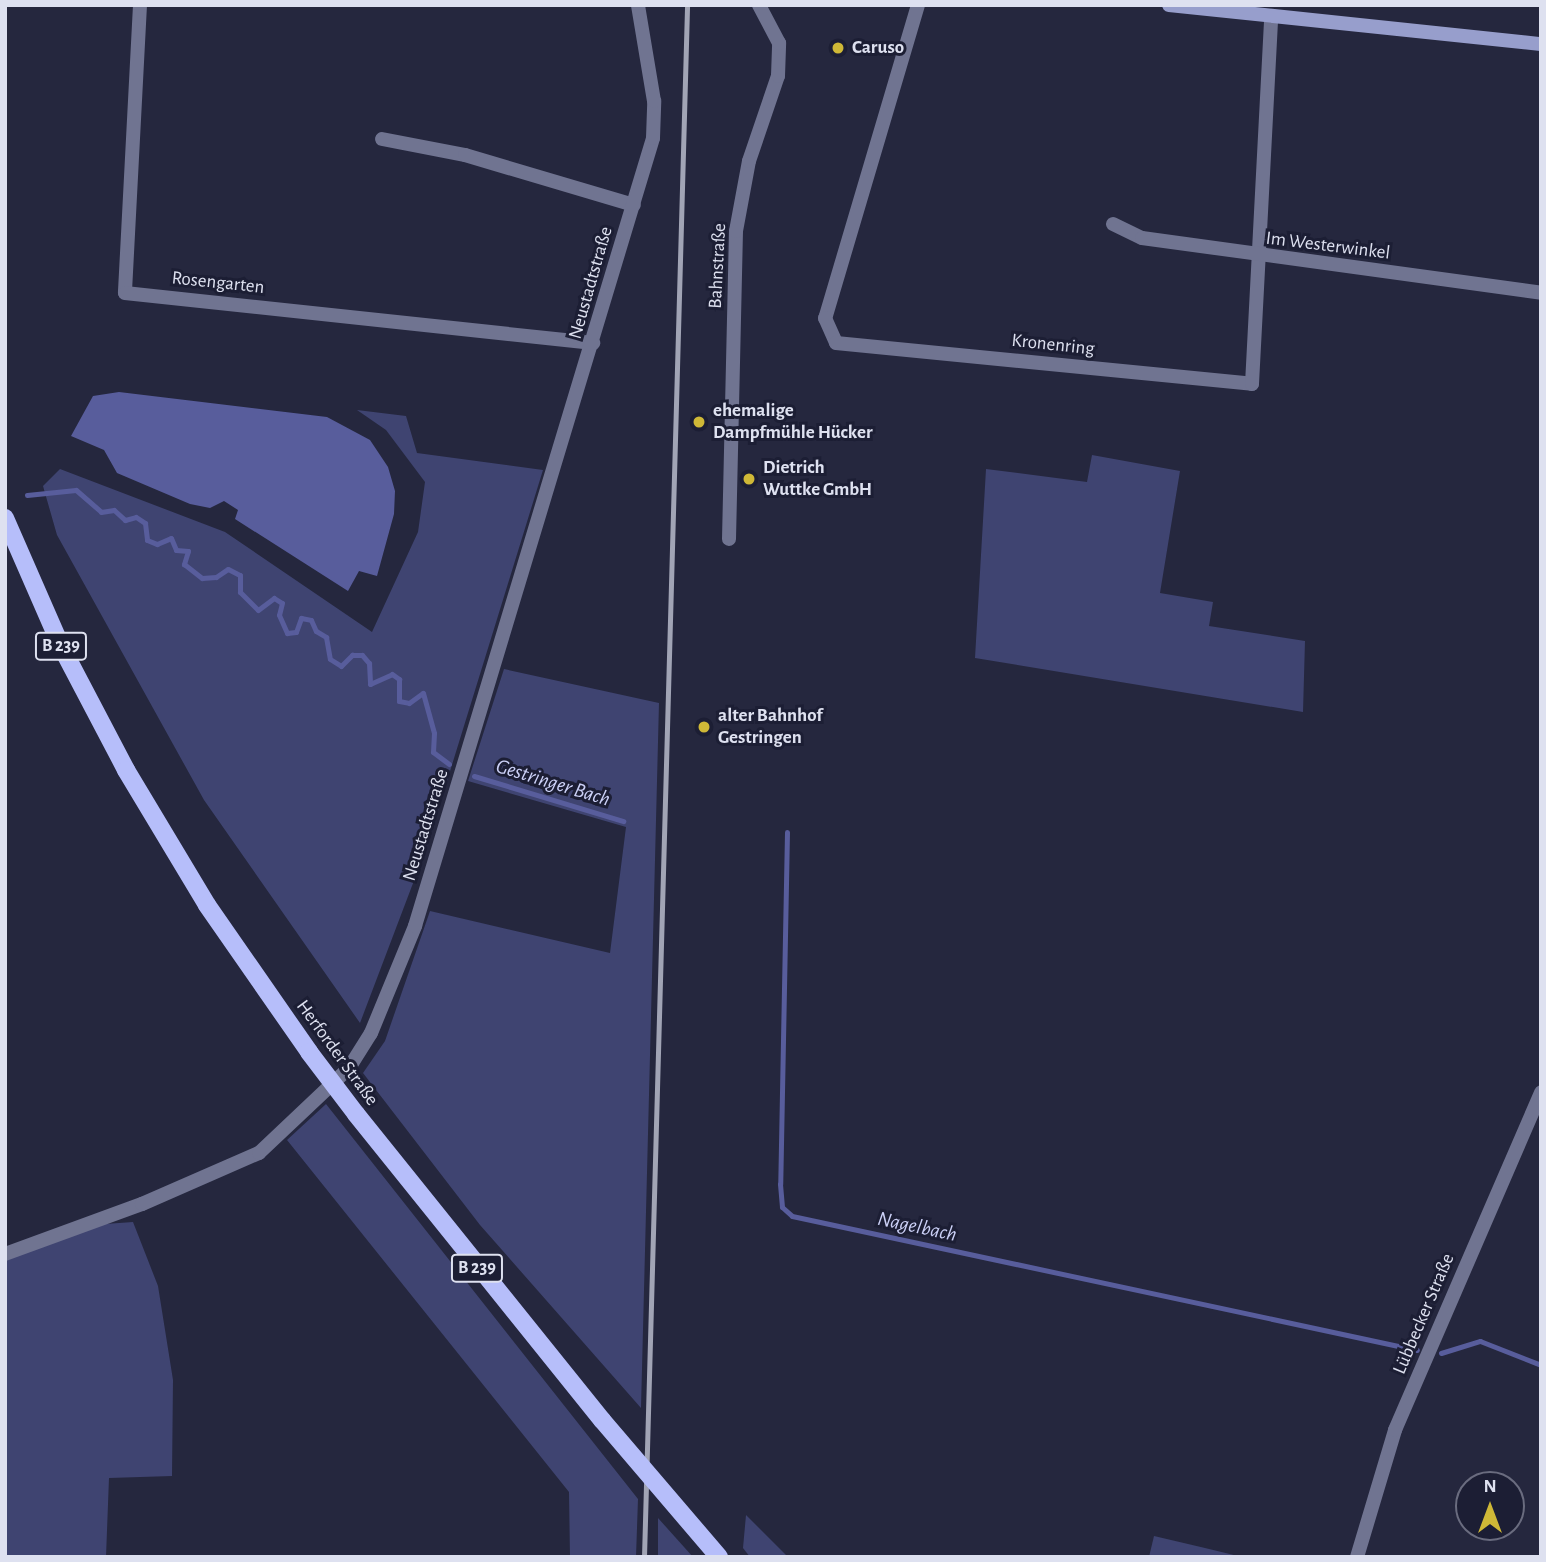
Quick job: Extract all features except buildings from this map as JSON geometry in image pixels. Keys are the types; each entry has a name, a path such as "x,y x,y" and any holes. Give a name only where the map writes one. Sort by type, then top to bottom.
{"main road":[{"path":"1170,5 1541,44"},
{"name":"Herforder Straße","path":"5,518 61,646 127,770 207,905 309,1052 356,1114 602,1420 719,1557"}],"street":[{"name":"Rosengarten","path":"140,5 125,293 593,343"},
{"name":"Neustadtstraße","path":"5,1254 142,1204 259,1153 356,1056 371,1033 415,926 653,138 654,101 638,5"},
{"name":"Bahnstraße","path":"729,539 736,231 749,161 778,76 779,43 760,5"},
{"name":"Kronenring","path":"918,5 825,318 836,342 1252,384 1271,16"},
{"name":"Neustadtstraße","path":"382,139 465,155 634,205"},
{"name":"Im Westerwinkel","path":"1113,225 1142,238 1541,293"},
{"name":"Lübbecker Straße","path":"1357,1557 1395,1430 1541,1093"}],"shaded area":[{"path":"119,392 327,417 370,440 388,467 395,491 394,514 377,576 359,571 348,591 235,519 238,510 224,501 210,508 190,504 117,473 104,450 71,436 93,396"},
{"path":"357,410 406,416 417,453 543,470 426,849 360,1023 204,800 57,535 43,486 60,469 225,532 372,632 418,532 425,482 386,430"},
{"path":"1092,455 1180,471 1160,593 1213,602 1209,626 1305,641 1303,712 975,658 986,469 1087,482"},
{"path":"504,669 659,703 641,1408 480,1225 363,1073 385,1041 430,911 610,953 626,827 468,781"},
{"path":"326,1104 638,1499 636,1557 570,1557 569,1492 287,1140"},
{"path":"133,1222 158,1286 173,1380 172,1476 109,1478 106,1557 5,1557 5,1259 105,1224"},
{"path":"746,1515 788,1557 750,1557 743,1548"},
{"path":"658,1518 693,1557 658,1557"},
{"path":"1154,1536 1205,1548 1242,1557 1149,1557"}],"waterway":[{"name":"Gestringer Bach","path":"27,495 76,490 101,512 114,510 125,520 136,517 145,523 147,540 157,544 171,538 176,550 188,551 184,564 202,578 216,577 228,569 240,575 240,592 258,610 274,598 282,603 279,615 287,633 296,632 301,618 311,620 316,631 326,637 330,659 341,666 352,655 362,655 369,663 370,684 392,674 399,679 399,701 409,703 423,693 434,733 433,752 449,764"},
{"name":"Gestringer Bach","path":"474,776 623,821"},
{"name":"Nagelbach","path":"787,832 780,1184 782,1207 792,1216 1417,1350"},
{"name":"Nagelbach","path":"1441,1353 1480,1341 1541,1365"}],"railway":[{"path":"644,1557 687,5"}],"place":[{"name":"Caruso","path":"838,48"},
{"name":"ehemalige Dampfmühle Hücker","path":"699,422"},
{"name":"Dietrich Wuttke GmbH","path":"749,479"},
{"name":"alter Bahnhof Gestringen","path":"704,727"}]}
